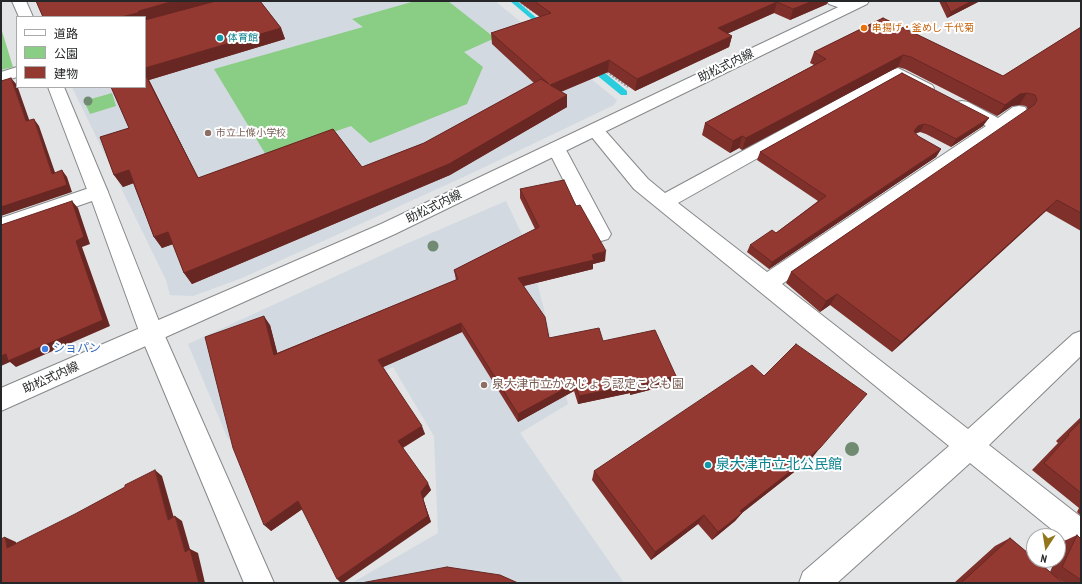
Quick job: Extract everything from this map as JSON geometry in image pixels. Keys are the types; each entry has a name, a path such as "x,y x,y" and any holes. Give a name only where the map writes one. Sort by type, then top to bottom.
{"street":[{"path":"19,1 26,16"},
{"name":"助松式内線","path":"1,400 388,229 595,130 848,3"},
{"path":"1,76 16,72"},
{"path":"664,202 898,73 998,125"},
{"path":"56,88 152,334 260,583"},
{"path":"766,284 945,153 998,125 1018,111"},
{"path":"595,130 641,184 1081,535"},
{"path":"556,148 601,234"},
{"path":"1,226 98,192"},
{"path":"814,583 970,445 1081,341"}],"path":[{"path":"518,1 544,19"},
{"path":"600,67 649,103"}],"shaded area":[{"path":"254,1 495,1 617,100 614,105 470,174 242,278 193,296 170,295 166,280 72,88 146,88 146,30"},
{"name":"泉大津市立かみじょう認定こども園","path":"506,201 528,247 568,404 520,433 624,583 352,583 438,533 434,436 393,367 228,439 188,344 406,244"}],"green space":[{"path":"415,1 448,1 495,38 464,52 483,67 467,104 370,143 351,126 266,155 214,69 363,27 352,19"},
{"path":"1,28 13,67 1,70"},
{"path":"112,93 116,106 90,114 84,101"}],"building":[{"path":"36,1 174,1 125,16 43,16"},
{"name":"体育館","path":"216,1 260,1 281,28 146,68 146,20"},
{"path":"534,1 813,1 793,9 777,2 718,28 732,36 637,79 609,60 550,85 567,95 449,164 184,273 168,232 154,237 129,170 114,175 100,137 129,128 111,88 146,88 146,76 198,178 333,129 362,167 424,143 541,79 549,84 491,33 551,13"},
{"path":"945,1 972,1 951,12"},
{"path":"883,18 1003,76 1081,27 1081,213 1057,200 901,342 837,294 826,301 791,272 1034,105 1037,100 1035,95 1027,93 1020,94 1005,105 911,57 903,55 746,138 742,136 733,141 705,123 826,59 814,52"},
{"path":"902,73 989,118 956,139 931,126 924,124 918,126 914,131 918,136 941,149 772,262 750,245 772,230 776,233 826,196 760,152"},
{"path":"11,78 26,121 34,119 52,174 62,170 67,185 1,207 1,81"},
{"path":"564,180 576,206 580,205 606,251 592,255 594,260 518,278 545,317 549,338 599,328 603,341 655,330 676,376 632,387 632,385 579,396 575,383 518,414 461,323 378,360 422,426 398,441 428,483 421,492 428,516 337,579 298,501 264,525 233,448 205,337 264,316 274,355 458,279 454,270 539,227 520,189"},
{"path":"72,201 84,237 76,241 103,320 8,361 6,354 1,356 1,225"},
{"name":"泉大津市立北公民館","path":"796,344 867,394 820,448 740,511 742,513 718,532 704,515 655,552 594,471 752,365 764,376"},
{"path":"1081,421 1081,493 1044,463"},
{"path":"155,470 168,520 175,516 185,552 190,549 199,583 1,583 1,539 5,537 7,548 75,514 125,487 125,485"},
{"path":"1077,535 1081,539 1081,580 1063,568 1066,568 1066,558"},
{"path":"1010,538 1026,551 1026,568 1045,568 1063,583 961,583"},
{"path":"447,567 500,575 518,583 361,583"}],"waterway":[{"path":"513,1 544,27"},
{"path":"591,66 624,93"}],"place":[{"name":"串揚げ・釜めし 千代菊","path":"864,28"},
{"name":"体育館","path":"220,38"},
{"name":"市立上條小学校","path":"208,133"},
{"name":"ショパン","path":"45,349"},
{"name":"泉大津市立かみじょう認定こども園","path":"484,385"},
{"name":"泉大津市立北公民館","path":"708,465"}]}
